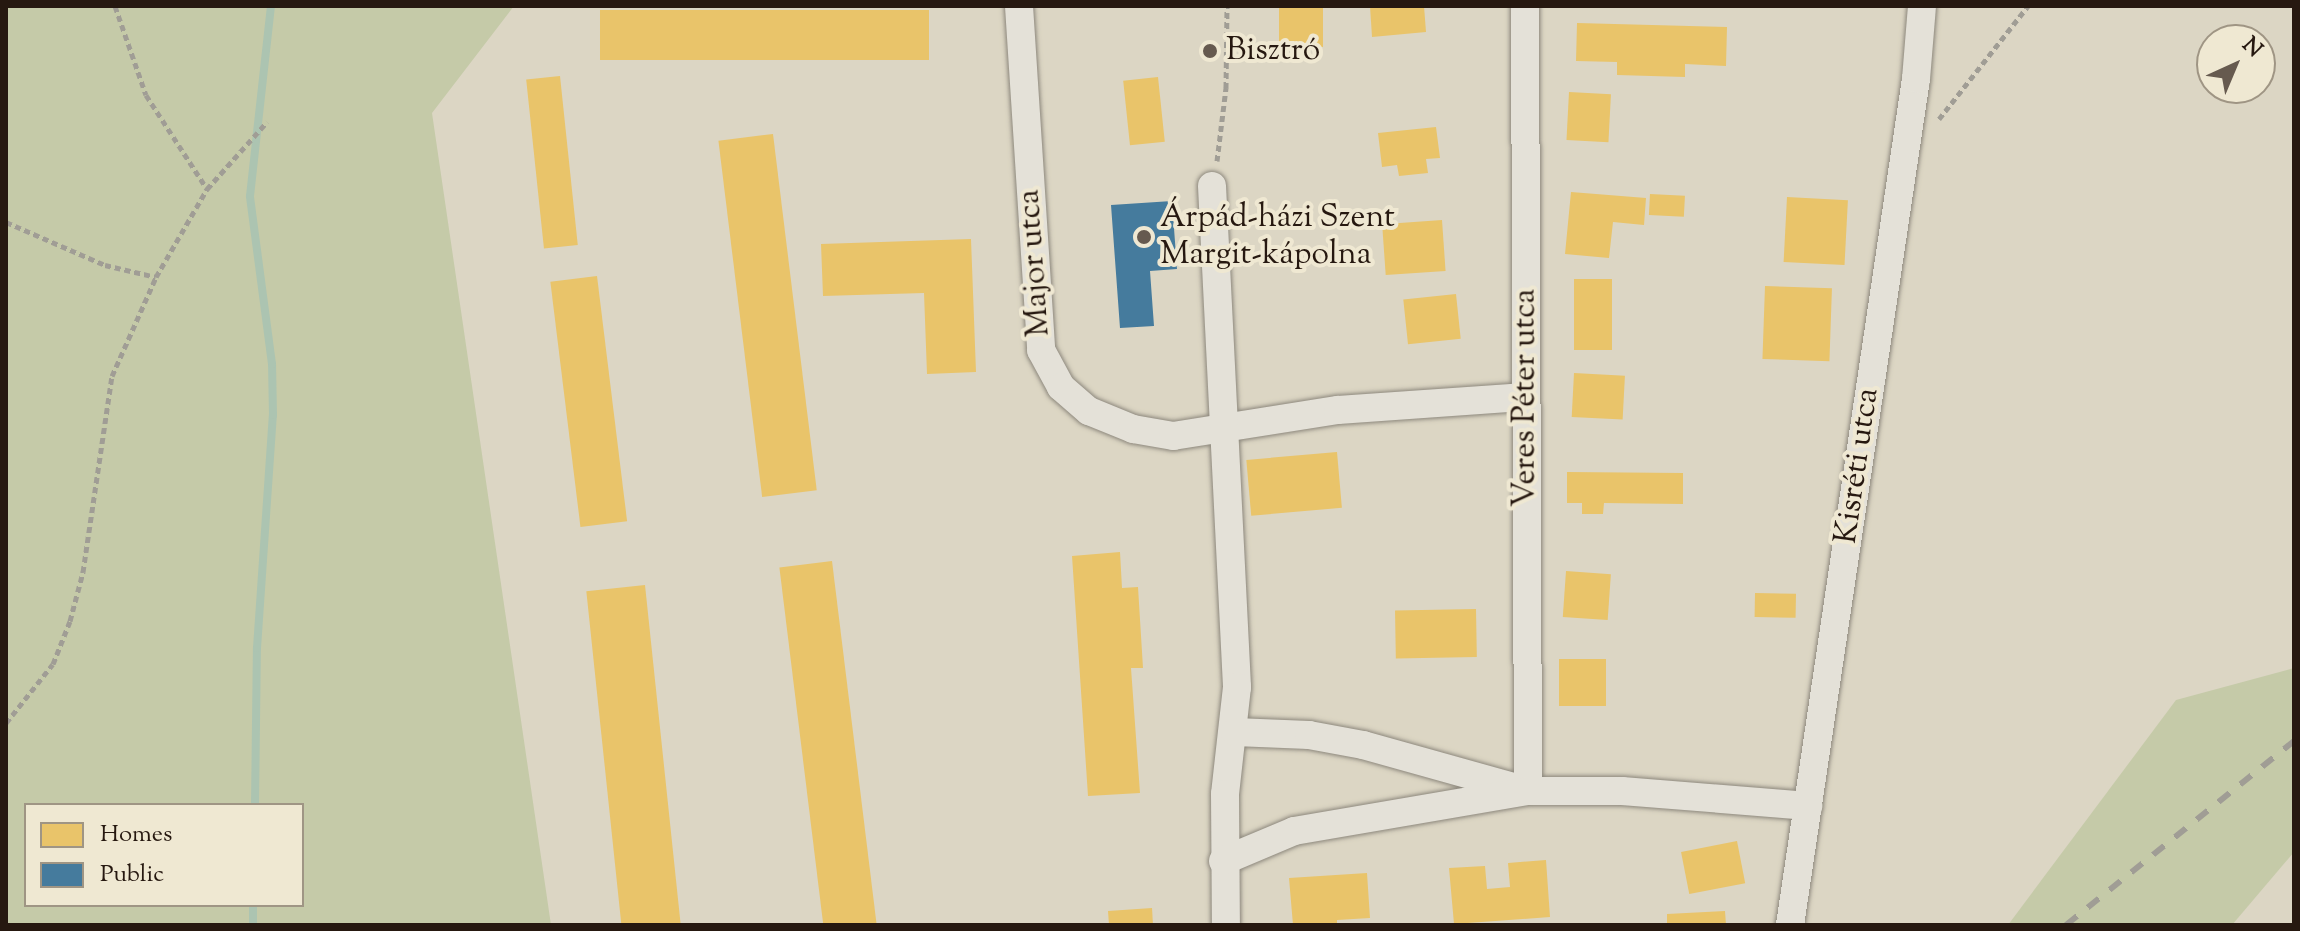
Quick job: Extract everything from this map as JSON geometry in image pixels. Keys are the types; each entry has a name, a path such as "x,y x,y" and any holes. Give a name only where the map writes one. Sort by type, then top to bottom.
{"street":[{"name":"Major utca","path":"1019,6 1041,350 1061,387 1089,411 1133,429 1160,434 1224,431 1338,410 1526,397"},
{"name":"Veres Péter utca","path":"1525,6 1528,791"},
{"name":"Kisréti utca","path":"1790,925 1914,93 1922,6"},
{"path":"1212,186 1235,732 1225,794 1223,861 1226,925"},
{"path":"1235,732 1309,735 1363,745 1528,791"},
{"path":"1223,861 1294,831 1528,791 1622,791 1808,806"}],"path":[{"path":"115,6 146,95 207,189"},
{"path":"1212,186 1226,88 1227,6"},
{"path":"1932,127 2028,6"},
{"path":"6,723 53,664 70,621 83,572 112,376 156,277 207,189 267,122"},
{"path":"6,222 105,265 156,277"}],"green space":[{"path":"6,6 514,6 432,113 551,925 6,925"},
{"path":"2294,668 2294,852 2232,925 2008,925 2176,700"}],"building: Homes":[{"path":"1279,6 1323,6 1323,47 1279,47"},
{"path":"1370,6 1424,6 1426,32 1372,37"},
{"path":"600,10 929,10 929,60 600,60"},
{"path":"1577,23 1727,27 1726,66 1685,64 1685,77 1617,75 1617,62 1576,61"},
{"path":"560,76 578,245 544,249 526,80"},
{"path":"1158,77 1165,142 1130,145 1123,81"},
{"path":"1569,92 1611,94 1608,142 1566,140"},
{"path":"1436,127 1440,158 1426,159 1428,173 1399,176 1397,165 1382,167 1378,133"},
{"path":"773,134 817,490 762,497 718,141"},
{"path":"1571,192 1646,198 1644,225 1613,222 1609,258 1565,254"},
{"path":"1650,194 1685,196 1684,217 1649,215"},
{"path":"1787,197 1848,200 1845,265 1784,262"},
{"path":"1442,220 1446,271 1386,275 1382,224"},
{"path":"971,239 976,372 927,374 924,293 823,296 821,244"},
{"path":"597,276 627,521 580,527 550,282"},
{"path":"1574,279 1612,279 1612,350 1574,350"},
{"path":"1765,286 1832,288 1829,361 1762,359"},
{"path":"1456,294 1461,339 1408,344 1403,300"},
{"path":"1574,373 1625,376 1623,420 1572,417"},
{"path":"1337,452 1342,508 1251,516 1246,460"},
{"path":"1567,472 1683,473 1683,504 1604,503 1603,514 1582,514 1582,503 1567,503"},
{"path":"1120,552 1122,588 1138,587 1143,668 1131,668 1140,793 1088,796 1072,556"},
{"path":"832,561 877,925 823,925 779,567"},
{"path":"1566,571 1611,574 1608,620 1563,617"},
{"path":"645,585 681,925 621,925 586,591"},
{"path":"1755,593 1796,594 1796,618 1755,617"},
{"path":"1476,609 1477,657 1396,658 1395,610"},
{"path":"1559,659 1606,659 1606,706 1559,706"},
{"path":"1737,841 1745,883 1689,894 1681,852"},
{"path":"1546,860 1550,917 1454,924 1449,868 1485,866 1487,889 1510,887 1508,863"},
{"path":"1367,873 1370,918 1337,920 1337,925 1293,925 1289,878"},
{"path":"1152,908 1153,925 1109,925 1108,911"},
{"path":"1725,911 1726,925 1667,925 1667,914"}],"building: Public":[{"name":"Árpád-házi Szent Margit-kápolna","path":"1172,201 1177,269 1150,271 1154,326 1120,328 1111,205"}],"waterway":[{"path":"255,803 257,648 273,415 272,364 250,196 271,6"},
{"path":"253,907 253,925"}],"railway":[{"path":"2066,925 2294,741"}],"place":[{"name":"Bisztró","path":"1210,51"},
{"name":"Árpád-házi Szent Margit-kápolna","path":"1144,237"}]}
